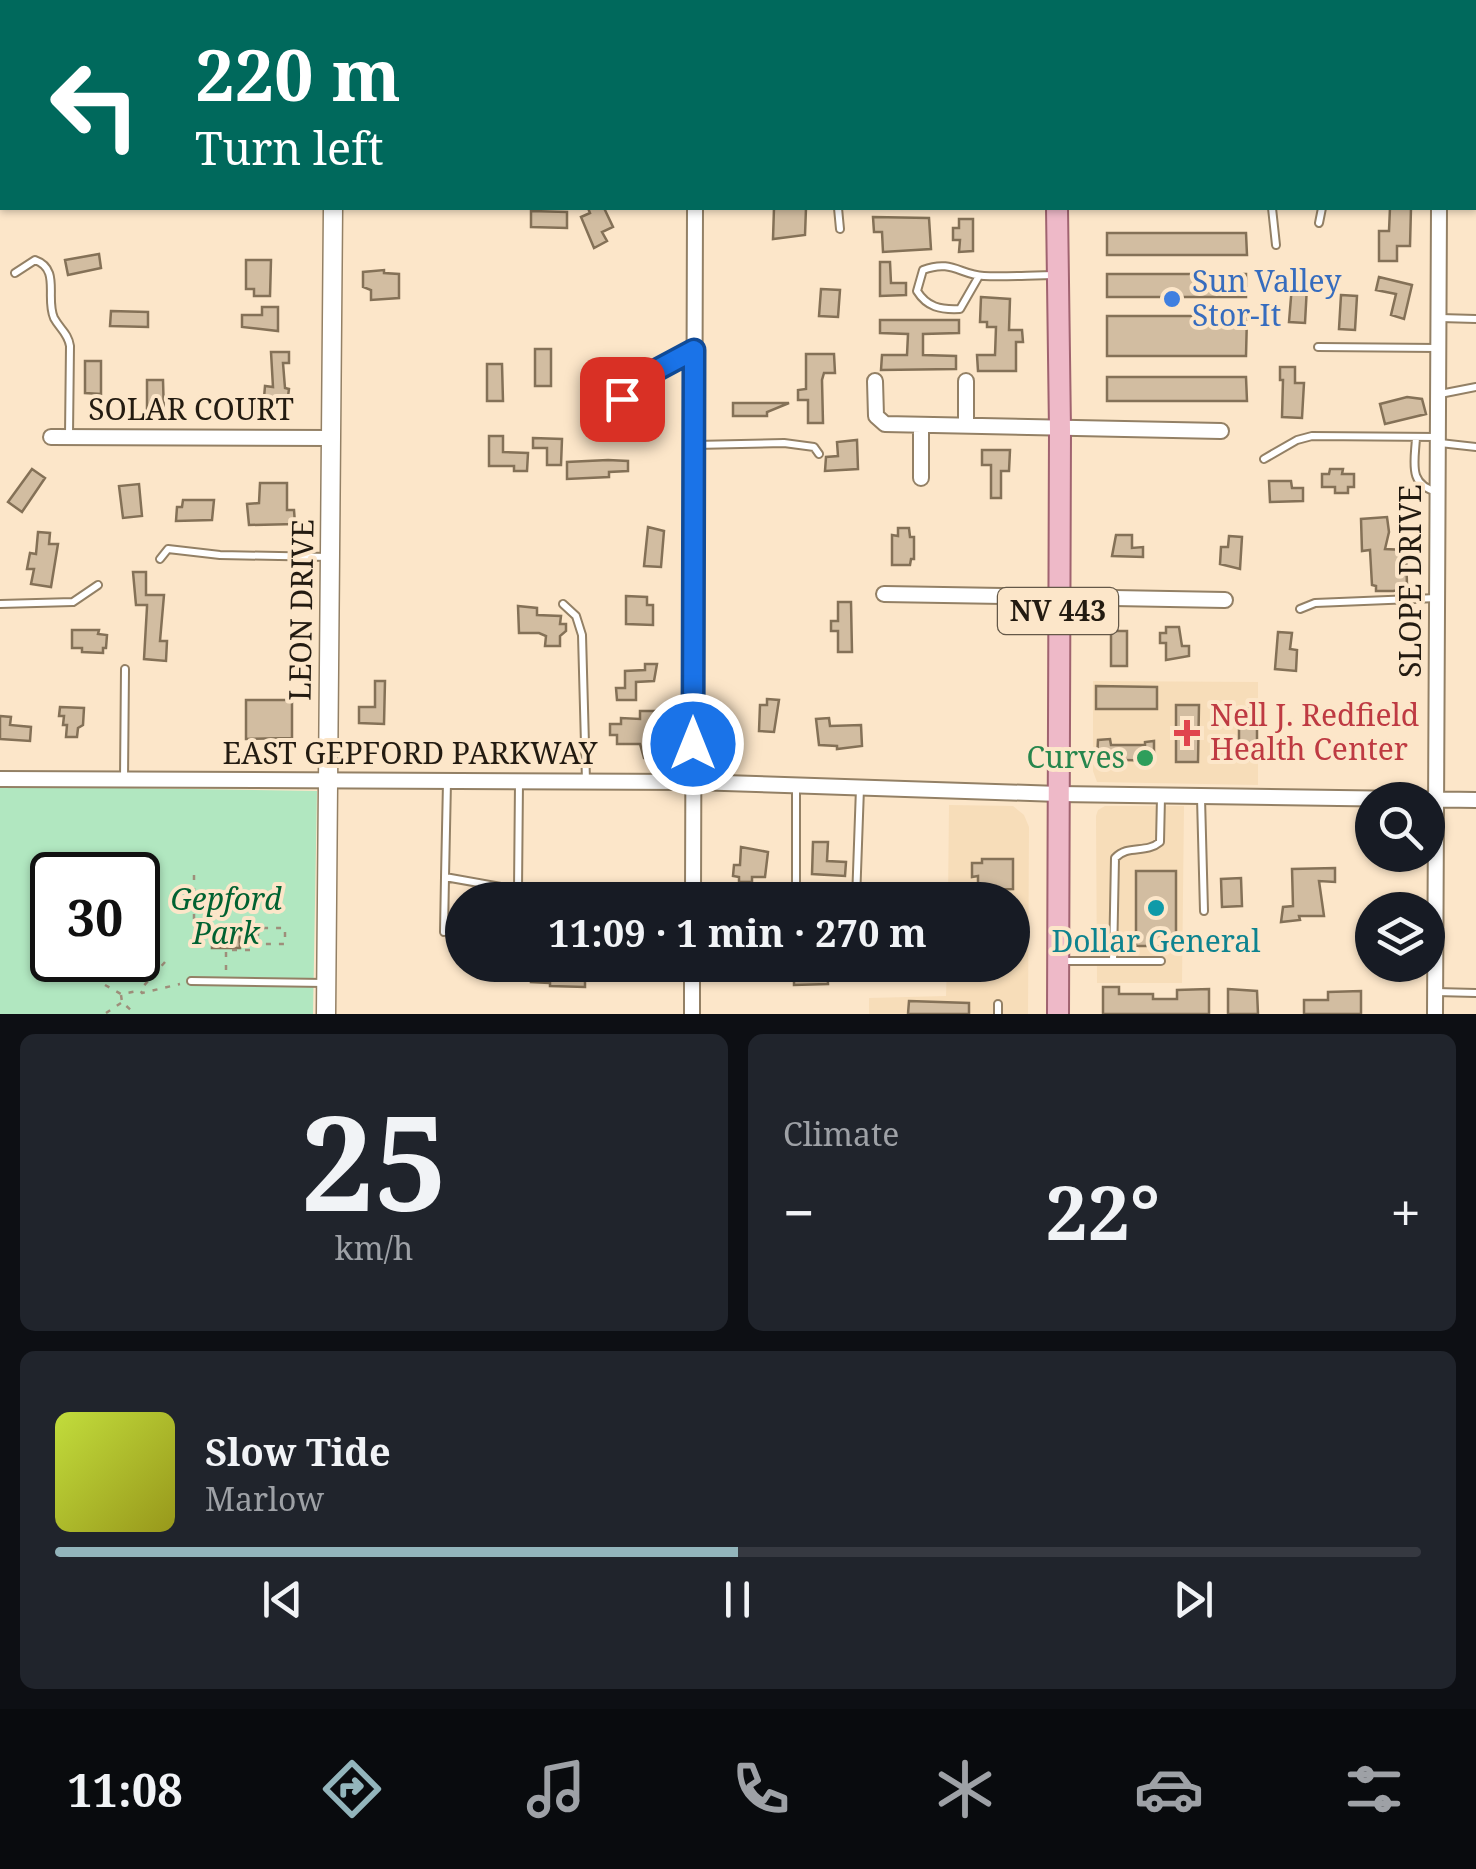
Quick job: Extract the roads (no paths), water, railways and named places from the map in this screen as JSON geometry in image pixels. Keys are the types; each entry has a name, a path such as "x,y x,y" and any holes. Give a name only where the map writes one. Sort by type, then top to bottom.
{"main road":[{"name":"NV 443","path":"1057,210 1058,1014"}],"street":[{"name":"LEON DRIVE","path":"326,1014 333,210"},
{"path":"692,882 695,210"},
{"name":"SLOPE DRIVE","path":"1438,782 1440,210"},
{"path":"966,380 966,424"},
{"path":"876,381 874,406 880,421 921,426 1221,431"},
{"path":"921,426 921,478"},
{"name":"SOLAR COURT","path":"51,436 331,438"},
{"path":"884,594 1225,600"},
{"name":"EAST GEPFORD PARKWAY","path":"0,779 693,782 1355,799"},
{"name":"EAST GEPFORD PARKWAY","path":"1445,800 1476,800"},
{"name":"SLOPE DRIVE","path":"1435,1014 1437,872"},
{"path":"692,982 692,1014"}],"lane":[{"path":"838,210 840,230"},
{"path":"1272,210 1276,245"},
{"path":"1318,223 1321,210"},
{"path":"15,274 36,260 47,265 54,317 67,334 70,346 69,437"},
{"path":"979,276 960,309 932,307 917,290 923,270 928,268 954,266 979,276 1057,275"},
{"path":"1439,318 1476,319"},
{"path":"1318,347 1439,348"},
{"path":"622,399 651,373 694,350"},
{"path":"1439,394 1476,387"},
{"path":"1264,460 1297,440 1312,436 1416,437 1476,447"},
{"path":"1416,437 1417,482 1422,488 1439,492"},
{"path":"694,445 784,443 814,447 819,454"},
{"path":"160,558 168,549 182,548 220,554 330,557"},
{"path":"0,604 73,602 98,585"},
{"path":"1300,609 1315,603 1438,598"},
{"path":"563,604 576,616 582,634 586,782"},
{"path":"124,780 125,668"},
{"path":"444,932 447,781"},
{"path":"445,877 518,890 519,782"},
{"path":"796,786 796,882"},
{"path":"857,882 860,788"},
{"path":"1114,961 1115,858 1126,850 1147,850 1160,842 1162,796"},
{"path":"1201,796 1204,911"},
{"path":"1058,961 1162,961"},
{"path":"191,981 326,983"},
{"path":"1435,992 1476,993"},
{"path":"998,1004 998,1014"}],"place":[{"name":"Sun Valley Stor-It","path":"1172,299"},
{"name":"Nell J. Redfield Health Center","path":"1187,733"},
{"name":"Curves","path":"1145,758"},
{"name":"Dollar General","path":"1156,908"}],"park label":[{"name":"Gepford Park","path":"226,917"}]}
